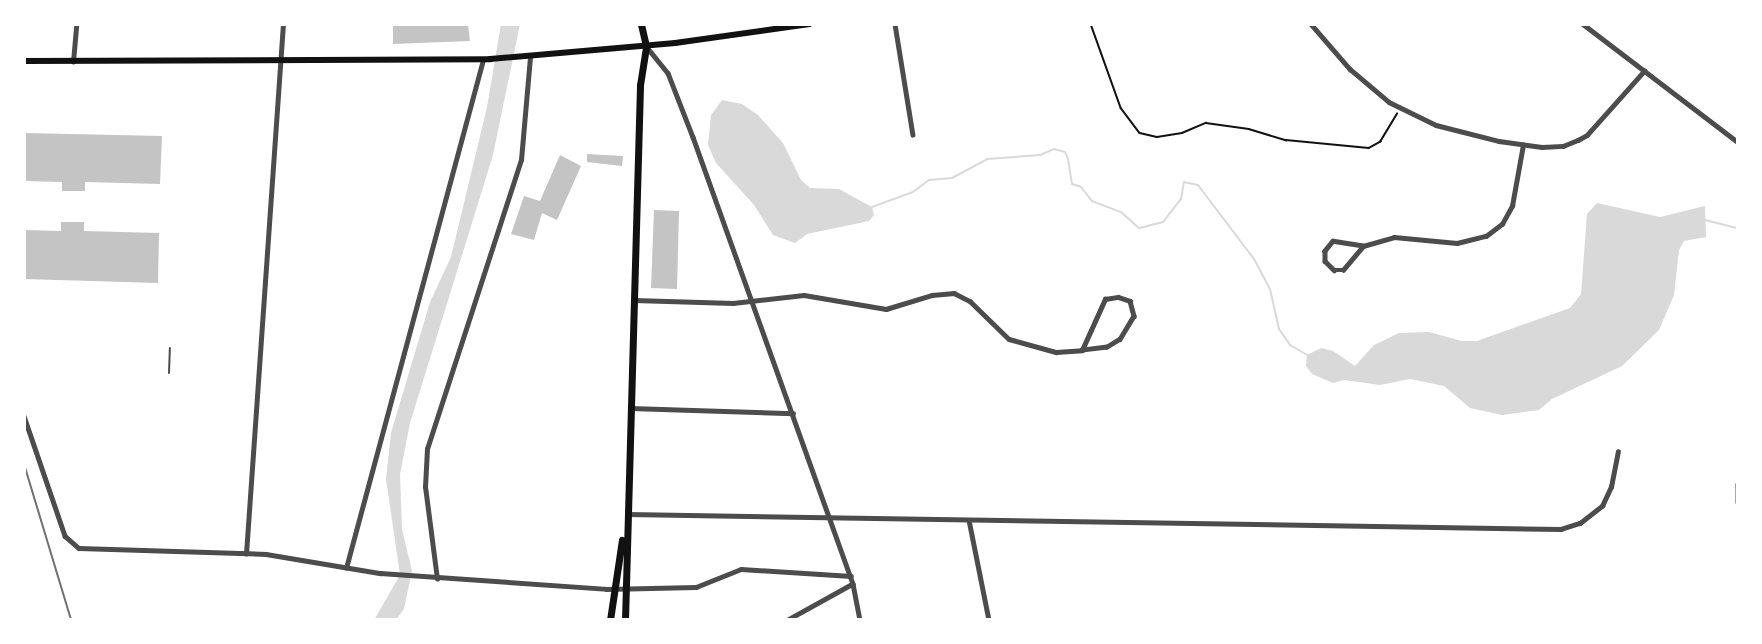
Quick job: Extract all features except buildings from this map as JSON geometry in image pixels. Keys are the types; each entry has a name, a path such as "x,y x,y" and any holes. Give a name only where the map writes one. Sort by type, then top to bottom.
{"main road":[{"path":"625,620 626,514 640,85 646,46 641,24"},
{"path":"24,61 486,60 646,46 810,24"},
{"path":"610,620 626,514"}],"street":[{"path":"74,62 76,24"},
{"path":"246,554 283,24"},
{"path":"895,24 913,135"},
{"path":"1311,24 1350,69 1401,108 1436,125 1523,145 1563,146 1587,135 1644,71"},
{"path":"1583,24 1738,142"},
{"path":"646,46 668,74 831,517 853,584 860,620"},
{"path":"437,579 425,487 427,449 521,160 530,57"},
{"path":"346,568 391,389 429,268 464,132 486,60"},
{"path":"1363,246 1346,269 1334,270 1325,261 1324,251 1334,241 1363,246 1394,237 1457,243 1486,236 1502,224 1512,206 1523,145"},
{"path":"634,300 753,302 804,295 886,309 932,295 954,293 970,301 1003,334 1018,344 1056,352 1082,350 1107,347 1120,339 1134,316 1130,301 1118,297 1103,300 1082,350"},
{"path":"630,408 793,413"},
{"path":"24,416 65,536 72,545 88,549 246,554 426,578 614,590 696,587 741,569 850,576"},
{"path":"626,514 1561,529 1580,524 1602,506 1611,487 1618,453"},
{"path":"1738,484 1738,502"},
{"path":"969,520 989,620"},
{"path":"788,620 853,584"}],"lane":[{"path":"169,373 170,348"}],"path":[{"path":"1091,24 1121,108 1140,133 1157,137 1182,133 1206,123 1249,129 1286,140 1369,148 1380,142 1401,108"}],"shaded area":[{"path":"501,24 520,24 493,155 410,423 400,474 402,529 412,571 404,609 396,620 374,620 400,575 386,479 391,433 430,302 451,257 487,107"},
{"path":"722,100 742,104 758,115 783,143 801,180 810,188 839,189 872,207 874,215 869,221 807,234 795,243 773,235 754,205 716,163 708,145 711,115"},
{"path":"1597,203 1660,217 1705,206 1706,237 1684,241 1679,250 1674,295 1659,330 1622,366 1552,399 1539,410 1502,415 1470,408 1444,386 1410,379 1380,385 1344,380 1333,383 1312,374 1306,366 1307,355 1321,348 1333,351 1355,366 1374,345 1399,333 1429,332 1462,341 1477,341 1570,308 1581,294 1587,214"}],"waterway":[{"path":"872,207 913,192 929,180 952,178 987,159 1040,155 1054,149 1065,152 1072,184 1081,187 1092,201 1121,212 1139,228 1163,222 1181,199 1184,182 1198,185 1254,259 1270,289 1279,329 1290,345 1307,355"},
{"path":"1705,220 1738,228"}],"railway":[{"path":"24,464 71,620"}]}
